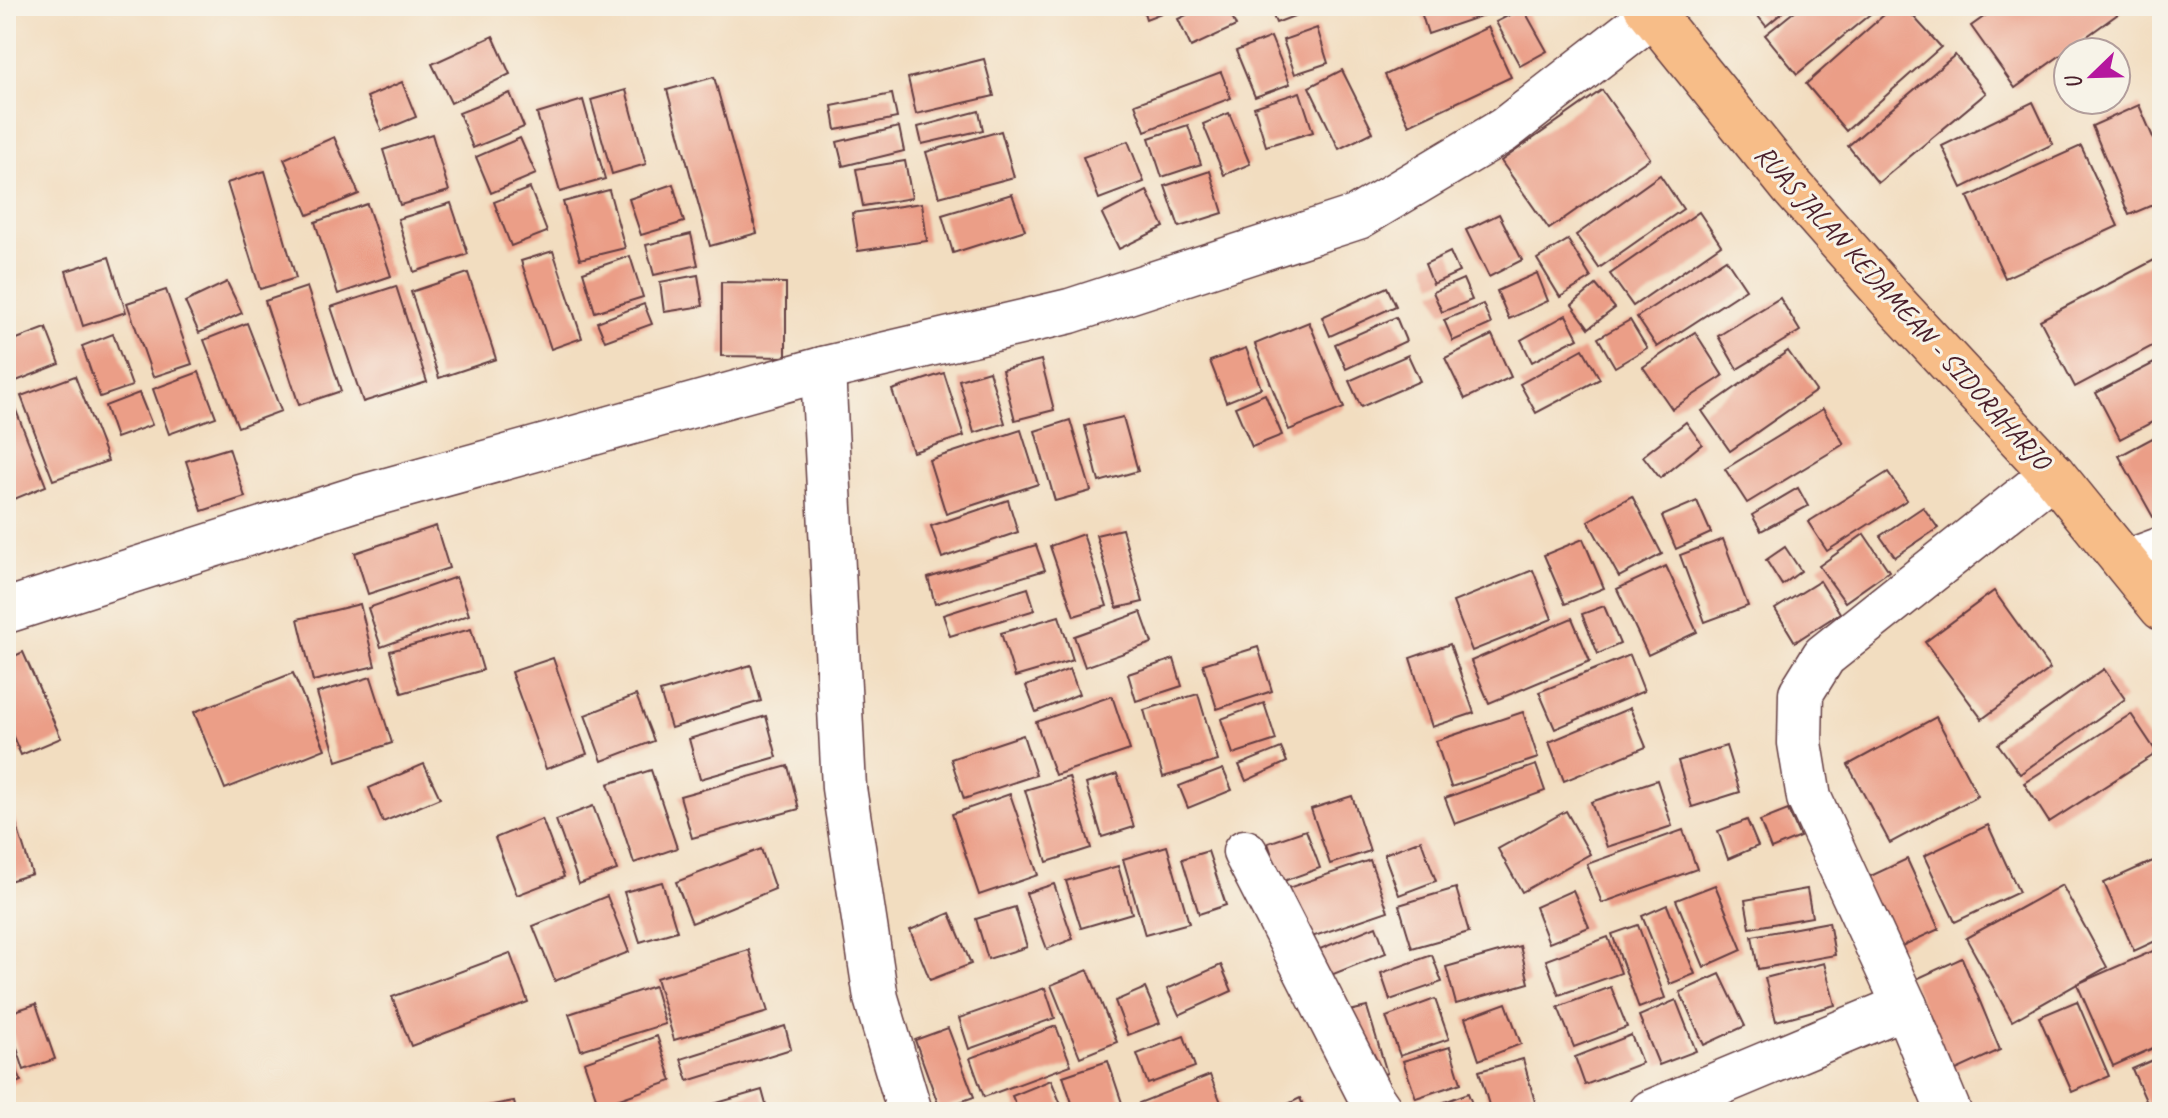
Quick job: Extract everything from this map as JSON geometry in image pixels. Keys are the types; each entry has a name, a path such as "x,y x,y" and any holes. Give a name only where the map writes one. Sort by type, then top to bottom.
{"main road":[{"name":"RUAS JALAN KEDAMEAN - SIDORAHARJO","path":"1649,11 1792,187 1896,305 2053,474 2144,556 2162,608"}],"street":[{"path":"6,611 359,498 823,369 1070,311 1358,217 1504,130 1649,11"},
{"path":"823,369 844,788 876,998 910,1112"},
{"path":"1949,1112 1905,1006 1809,798 1800,743 1801,693 1824,656 2053,474"},
{"path":"1245,852 1381,1112"},
{"path":"1651,1112 1905,1006"}],"building":[{"path":"1142,6 1179,6 1146,19"},
{"path":"1205,6 1227,6 1236,26 1191,47 1178,19"},
{"path":"1269,6 1320,6 1276,23"},
{"path":"1419,6 1494,6 1496,11 1428,34"},
{"path":"1750,6 1790,6 1766,26"},
{"path":"1801,6 1880,6 1797,74 1765,35"},
{"path":"1894,6 1904,6 1941,47 1846,131 1806,84"},
{"path":"1999,6 2129,6 2087,36 2052,36 2052,61 2015,88 1971,26"},
{"path":"1523,8 1547,51 1520,66 1496,22"},
{"path":"1488,27 1511,77 1409,125 1385,75"},
{"path":"1317,28 1328,63 1295,74 1283,40"},
{"path":"493,36 510,74 451,103 432,64"},
{"path":"1271,37 1290,84 1255,97 1236,51"},
{"path":"1955,55 1986,93 1878,183 1848,146"},
{"path":"984,59 994,96 916,114 908,78"},
{"path":"1342,70 1373,132 1339,149 1309,87"},
{"path":"1221,72 1231,98 1145,131 1135,104"},
{"path":"714,77 757,233 710,246 667,90"},
{"path":"402,82 416,117 382,131 367,97"},
{"path":"626,90 646,164 612,174 591,100"},
{"path":"1602,90 1650,158 1549,229 1501,161"},
{"path":"1300,92 1313,132 1266,146 1254,107"},
{"path":"510,93 524,127 473,148 459,113"},
{"path":"892,94 897,118 836,130 832,106"},
{"path":"583,100 605,179 560,192 537,114"},
{"path":"2033,102 2053,144 1962,188 1942,146"},
{"path":"2139,105 2162,158 2162,201 2129,215 2092,126 2114,116 2132,116 2132,108"},
{"path":"979,111 983,130 922,144 918,127"},
{"path":"1229,113 1250,164 1224,175 1203,124"},
{"path":"1188,125 1201,164 1162,177 1149,138"},
{"path":"899,127 904,151 843,166 837,142"},
{"path":"1001,131 1014,177 939,197 926,152"},
{"path":"432,134 449,191 400,205 383,150"},
{"path":"334,137 359,194 308,215 284,159"},
{"path":"520,138 536,174 491,193 476,157"},
{"path":"1128,141 1144,182 1099,199 1083,157"},
{"path":"2081,146 2118,226 2005,278 1968,197"},
{"path":"905,161 912,198 863,206 856,169"},
{"path":"265,171 296,278 260,289 227,183"},
{"path":"1210,171 1223,213 1179,227 1165,186"},
{"path":"1660,175 1683,209 1599,268 1576,235"},
{"path":"673,184 684,222 641,235 629,199"},
{"path":"530,188 547,232 511,246 494,202"},
{"path":"609,190 625,248 580,259 563,202"},
{"path":"1147,191 1164,227 1119,249 1102,214"},
{"path":"1012,194 1025,230 953,253 942,215"},
{"path":"451,203 468,254 414,272 398,219"},
{"path":"922,203 927,241 858,251 852,213"},
{"path":"367,204 391,276 338,294 315,222"},
{"path":"1699,212 1721,245 1633,306 1610,274"},
{"path":"1499,214 1522,260 1489,277 1466,230"},
{"path":"691,234 698,265 654,275 646,245"},
{"path":"1568,240 1591,278 1560,297 1537,259"},
{"path":"553,251 582,338 551,349 521,261"},
{"path":"1450,252 1459,272 1433,284 1425,264"},
{"path":"630,256 643,297 595,312 583,272"},
{"path":"2162,256 2162,341 2075,387 2040,320"},
{"path":"109,257 126,312 83,326 66,271"},
{"path":"1726,259 1746,289 1657,347 1637,317"},
{"path":"468,273 496,359 439,378 411,292"},
{"path":"1537,273 1548,301 1509,319 1497,291"},
{"path":"698,275 703,306 664,312 660,282"},
{"path":"1463,279 1472,300 1442,312 1433,292"},
{"path":"227,282 242,313 199,333 185,302"},
{"path":"721,282 786,283 786,357 721,356"},
{"path":"1596,285 1615,308 1589,328 1572,305"},
{"path":"396,286 427,382 363,402 331,307"},
{"path":"307,287 341,391 299,405 265,301"},
{"path":"1387,287 1396,306 1330,336 1322,317"},
{"path":"166,290 192,364 153,377 127,303"},
{"path":"1780,298 1800,331 1737,369 1718,336"},
{"path":"644,304 652,324 605,341 597,322"},
{"path":"1483,304 1491,324 1453,341 1444,320"},
{"path":"1566,315 1578,338 1532,362 1521,340"},
{"path":"1396,317 1406,341 1346,369 1335,344"},
{"path":"1630,320 1647,348 1615,367 1598,338"},
{"path":"1309,322 1344,408 1289,430 1255,344"},
{"path":"247,323 281,411 238,427 204,340"},
{"path":"46,328 60,364 6,385 6,343"},
{"path":"1695,332 1723,376 1672,409 1643,367"},
{"path":"113,334 132,386 100,397 82,346"},
{"path":"1492,335 1511,377 1465,399 1445,358"},
{"path":"1246,348 1261,388 1226,402 1210,361"},
{"path":"1583,349 1600,379 1536,413 1520,384"},
{"path":"1788,351 1816,391 1730,451 1702,411"},
{"path":"1408,355 1420,381 1361,407 1349,381"},
{"path":"2162,359 2162,417 2120,439 2096,393"},
{"path":"1041,360 1054,410 1015,420 1002,370"},
{"path":"989,371 1005,423 974,433 959,380"},
{"path":"199,372 216,417 169,434 153,389"},
{"path":"944,373 964,436 913,452 892,390"},
{"path":"75,376 108,461 53,480 21,396"},
{"path":"139,393 152,425 116,438 105,406"},
{"path":"1265,394 1282,435 1252,447 1235,407"},
{"path":"11,398 46,486 12,500 6,486 6,400"},
{"path":"1823,409 1844,444 1747,503 1725,469"},
{"path":"1123,417 1138,471 1099,482 1085,426"},
{"path":"1070,420 1091,491 1055,501 1035,431"},
{"path":"1686,422 1702,444 1660,478 1643,456"},
{"path":"1021,430 1038,484 946,514 929,460"},
{"path":"2162,433 2162,512 2153,517 2119,456"},
{"path":"229,448 245,497 202,511 186,461"},
{"path":"1888,472 1907,500 1827,551 1808,522"},
{"path":"1798,488 1808,506 1761,531 1752,515"},
{"path":"1632,496 1662,554 1619,577 1588,521"},
{"path":"1008,500 1018,532 942,558 931,526"},
{"path":"1697,501 1711,533 1676,549 1662,516"},
{"path":"1923,507 1938,528 1895,557 1880,536"},
{"path":"436,526 449,568 368,594 355,553"},
{"path":"1122,529 1143,602 1117,608 1096,535"},
{"path":"1083,534 1107,606 1074,616 1050,546"},
{"path":"1864,534 1889,571 1845,602 1819,566"},
{"path":"1583,539 1604,588 1565,604 1544,555"},
{"path":"1723,539 1748,606 1705,622 1680,555"},
{"path":"1036,545 1045,570 935,604 928,578"},
{"path":"1785,547 1801,571 1782,585 1766,560"},
{"path":"1666,566 1697,632 1648,655 1617,589"},
{"path":"1533,570 1552,619 1472,651 1453,602"},
{"path":"456,577 469,615 381,647 368,608"},
{"path":"1820,581 1840,613 1795,642 1775,609"},
{"path":"1028,588 1035,610 950,636 943,615"},
{"path":"1994,591 2050,669 1982,719 1925,642"},
{"path":"360,604 375,666 313,681 298,619"},
{"path":"1604,606 1620,644 1598,654 1582,614"},
{"path":"1141,612 1152,643 1085,667 1074,636"},
{"path":"1059,616 1073,660 1015,677 1001,633"},
{"path":"1572,618 1590,661 1489,703 1471,661"},
{"path":"471,629 483,670 402,693 390,651"},
{"path":"1450,644 1474,713 1432,727 1410,658"},
{"path":"1258,647 1272,691 1217,709 1203,664"},
{"path":"23,652 61,738 21,755 6,721 6,660"},
{"path":"1630,655 1644,691 1555,729 1539,692"},
{"path":"553,658 587,754 546,769 511,672"},
{"path":"1174,659 1182,686 1136,701 1128,674"},
{"path":"751,665 761,701 671,728 660,692"},
{"path":"1070,669 1079,694 1036,712 1026,686"},
{"path":"2104,669 2125,699 2020,774 1998,744"},
{"path":"293,673 325,749 225,789 194,712"},
{"path":"371,677 392,743 337,761 317,693"},
{"path":"1198,694 1218,761 1163,777 1144,710"},
{"path":"636,695 654,741 602,761 585,715"},
{"path":"1112,696 1130,750 1055,775 1036,722"},
{"path":"1264,703 1276,740 1233,754 1221,719"},
{"path":"1630,708 1646,747 1564,781 1549,742"},
{"path":"1523,712 1538,758 1451,787 1436,741"},
{"path":"2131,714 2157,753 2049,822 2024,783"},
{"path":"766,716 777,757 700,779 689,739"},
{"path":"1936,717 1978,796 1890,843 1848,765"},
{"path":"1023,735 1036,775 964,799 951,759"},
{"path":"1726,746 1740,792 1692,807 1678,761"},
{"path":"1281,748 1287,762 1246,781 1239,765"},
{"path":"424,764 440,798 383,822 369,788"},
{"path":"1536,765 1545,791 1455,824 1445,798"},
{"path":"788,766 799,809 692,838 680,796"},
{"path":"1223,769 1232,790 1188,808 1179,786"},
{"path":"651,770 677,848 634,863 608,784"},
{"path":"1117,774 1134,827 1102,837 1086,784"},
{"path":"1069,777 1091,848 1047,862 1025,790"},
{"path":"1657,780 1672,826 1607,847 1591,802"},
{"path":"1010,794 1038,875 979,895 952,814"},
{"path":"1352,796 1370,851 1330,864 1311,809"},
{"path":"9,801 32,874 6,882 6,802"},
{"path":"593,806 617,870 579,884 556,820"},
{"path":"1788,810 1800,837 1771,849 1760,821"},
{"path":"1566,811 1590,854 1522,892 1498,849"},
{"path":"542,819 564,877 517,895 495,838"},
{"path":"1747,820 1758,846 1728,859 1718,831"},
{"path":"1988,825 2019,892 1955,922 1924,856"},
{"path":"1306,830 1320,868 1281,882 1268,843"},
{"path":"1683,830 1697,869 1602,903 1587,864"},
{"path":"1421,840 1436,881 1399,895 1384,854"},
{"path":"1167,846 1189,923 1145,935 1123,859"},
{"path":"761,849 775,889 692,923 676,882"},
{"path":"1208,851 1226,905 1199,914 1182,859"},
{"path":"2162,857 2162,938 2134,951 2104,883"},
{"path":"1907,859 1939,929 1891,951 1860,881"},
{"path":"1370,860 1388,911 1303,940 1285,889"},
{"path":"1118,866 1132,913 1081,928 1066,881"},
{"path":"662,882 677,931 640,942 624,892"},
{"path":"1054,884 1073,939 1047,949 1026,893"},
{"path":"1715,885 1742,950 1704,967 1676,900"},
{"path":"2062,885 2107,967 2012,1021 1966,938"},
{"path":"1456,888 1469,932 1412,948 1399,905"},
{"path":"1807,889 1812,917 1750,928 1745,900"},
{"path":"1573,890 1589,927 1549,943 1535,907"},
{"path":"607,896 629,952 555,981 533,926"},
{"path":"1667,905 1695,974 1670,984 1642,916"},
{"path":"1015,907 1027,947 988,959 976,919"},
{"path":"950,913 971,964 930,980 910,930"},
{"path":"1829,922 1835,955 1758,969 1752,936"},
{"path":"1638,925 1665,998 1639,1008 1612,934"},
{"path":"1376,926 1386,953 1326,977 1315,951"},
{"path":"1608,937 1621,973 1559,995 1546,960"},
{"path":"1520,946 1529,983 1456,1004 1446,967"},
{"path":"2162,947 2162,1044 2113,1066 2077,984"},
{"path":"749,950 768,1012 674,1040 656,978"},
{"path":"510,953 528,1002 411,1046 392,997"},
{"path":"1432,955 1442,982 1390,1000 1381,973"},
{"path":"1962,958 2000,1050 1952,1072 1912,981"},
{"path":"1824,963 1835,1005 1776,1021 1765,978"},
{"path":"1221,965 1232,991 1179,1015 1167,989"},
{"path":"1088,970 1117,1042 1080,1057 1051,985"},
{"path":"1720,974 1745,1026 1704,1045 1680,992"},
{"path":"654,986 665,1024 581,1050 569,1014"},
{"path":"1611,987 1627,1027 1574,1047 1558,1007"},
{"path":"1045,988 1055,1018 969,1049 959,1018"},
{"path":"1145,988 1160,1023 1128,1035 1115,1001"},
{"path":"1435,999 1449,1039 1400,1056 1386,1017"},
{"path":"1676,1000 1696,1051 1659,1065 1639,1016"},
{"path":"2077,1001 2109,1076 2072,1092 2039,1017"},
{"path":"1506,1003 1521,1044 1479,1060 1465,1018"},
{"path":"36,1004 55,1059 24,1070 6,1014"},
{"path":"1367,1007 1387,1073 1370,1078 1345,1012"},
{"path":"785,1026 791,1049 688,1081 681,1059"},
{"path":"1056,1026 1071,1065 984,1097 970,1058"},
{"path":"948,1028 974,1097 940,1109 915,1040"},
{"path":"1631,1035 1642,1063 1585,1085 1575,1057"},
{"path":"657,1036 672,1081 599,1106 584,1062"},
{"path":"1184,1036 1195,1067 1148,1084 1137,1054"},
{"path":"6,1041 21,1081 6,1087"},
{"path":"1450,1047 1461,1083 1416,1098 1403,1061"},
{"path":"2162,1056 2162,1112 2151,1112 2132,1069"},
{"path":"1523,1059 1537,1109 1491,1112 1479,1071"},
{"path":"1108,1061 1125,1112 1075,1112 1063,1076"},
{"path":"1210,1075 1222,1105 1206,1112 1143,1112 1139,1103"},
{"path":"1051,1080 1064,1112 1019,1112 1012,1096"},
{"path":"762,1090 768,1112 689,1112 689,1111"},
{"path":"1468,1093 1475,1112 1418,1112"},
{"path":"1300,1098 1306,1112 1272,1112"},
{"path":"514,1101 516,1112 466,1112 466,1110"}]}
